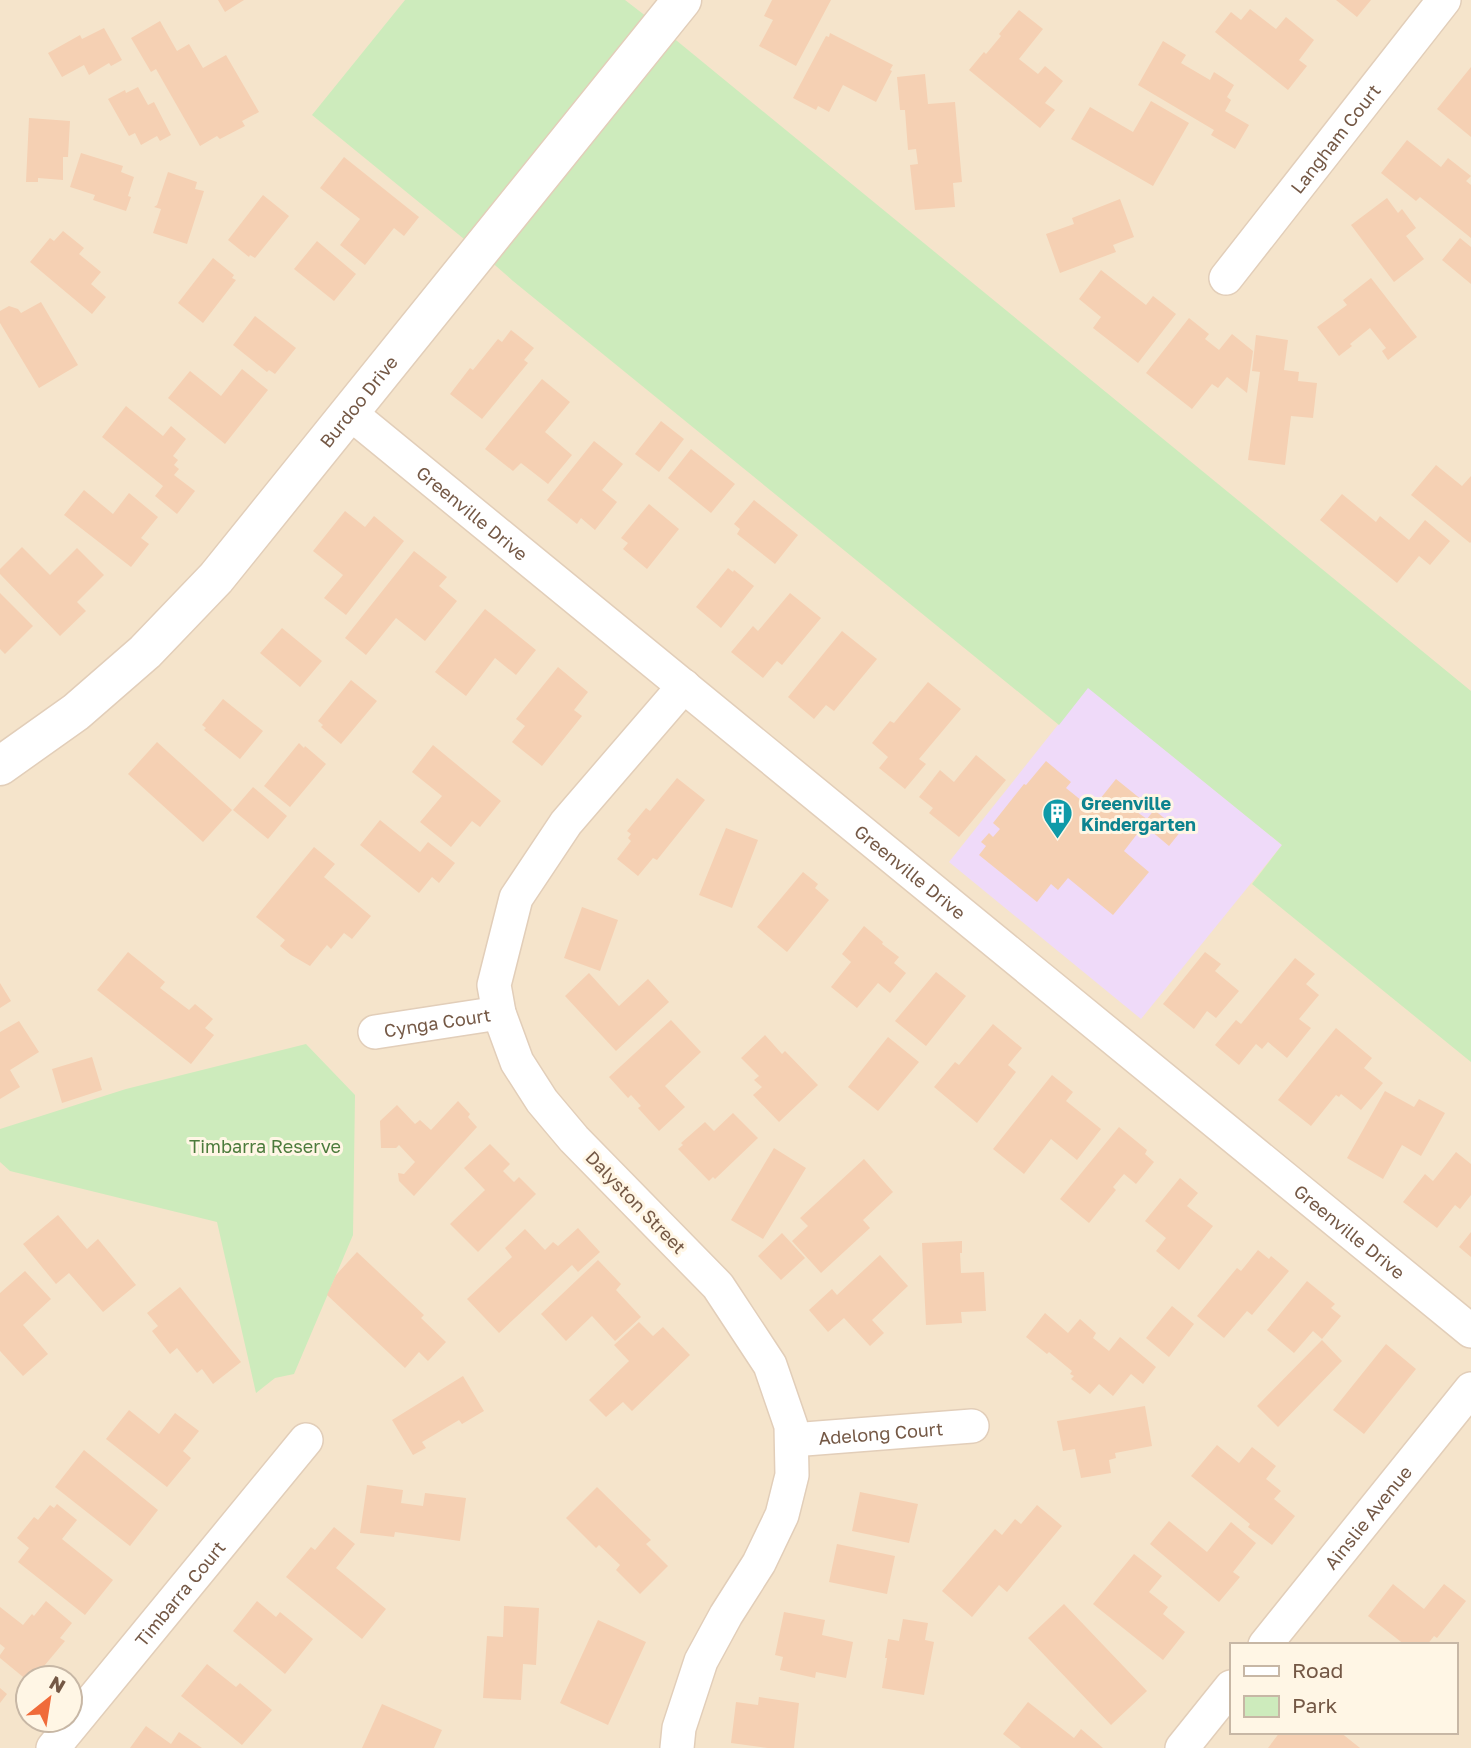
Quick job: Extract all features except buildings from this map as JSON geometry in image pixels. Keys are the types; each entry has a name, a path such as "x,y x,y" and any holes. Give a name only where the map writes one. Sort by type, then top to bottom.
{"street":[{"name":"Burdoo Drive","path":"0,766 76,712 145,652 216,578 682,0"},
{"name":"Langham Court","path":"1226,278 1444,0"},
{"name":"Greenville Drive","path":"350,413 1471,1331"},
{"name":"Dalyston Street","path":"677,1748 679,1728 701,1661 759,1563 782,1515 793,1475 791,1426 770,1366 718,1286 575,1139 542,1101 517,1062 499,1013 494,985 516,898 566,823 684,686"},
{"name":"Cynga Court","path":"375,1032 499,1013"},
{"name":"Ainslie Avenue","path":"1267,1643 1471,1389"},
{"name":"Adelong Court","path":"792,1440 972,1426"},
{"name":"Timbarra Court","path":"53,1748 306,1440"},
{"path":"1182,1748 1230,1688"}],"shaded area":[{"path":"0,0 1471,0 1471,1748 0,1748"},
{"path":"1088,687 1282,845 1141,1019 949,862"}],"green space":[{"path":"405,0 625,0 1471,691 1471,1062 1252,884 1282,845 1088,688 1059,725 312,115"},
{"name":"Timbarra Reserve","path":"306,1044 355,1095 353,1235 294,1374 275,1378 256,1393 217,1222 10,1171 0,1162 0,1129 126,1089"}],"place":[{"name":"Greenville Kindergarten","path":"1058,840"}]}
